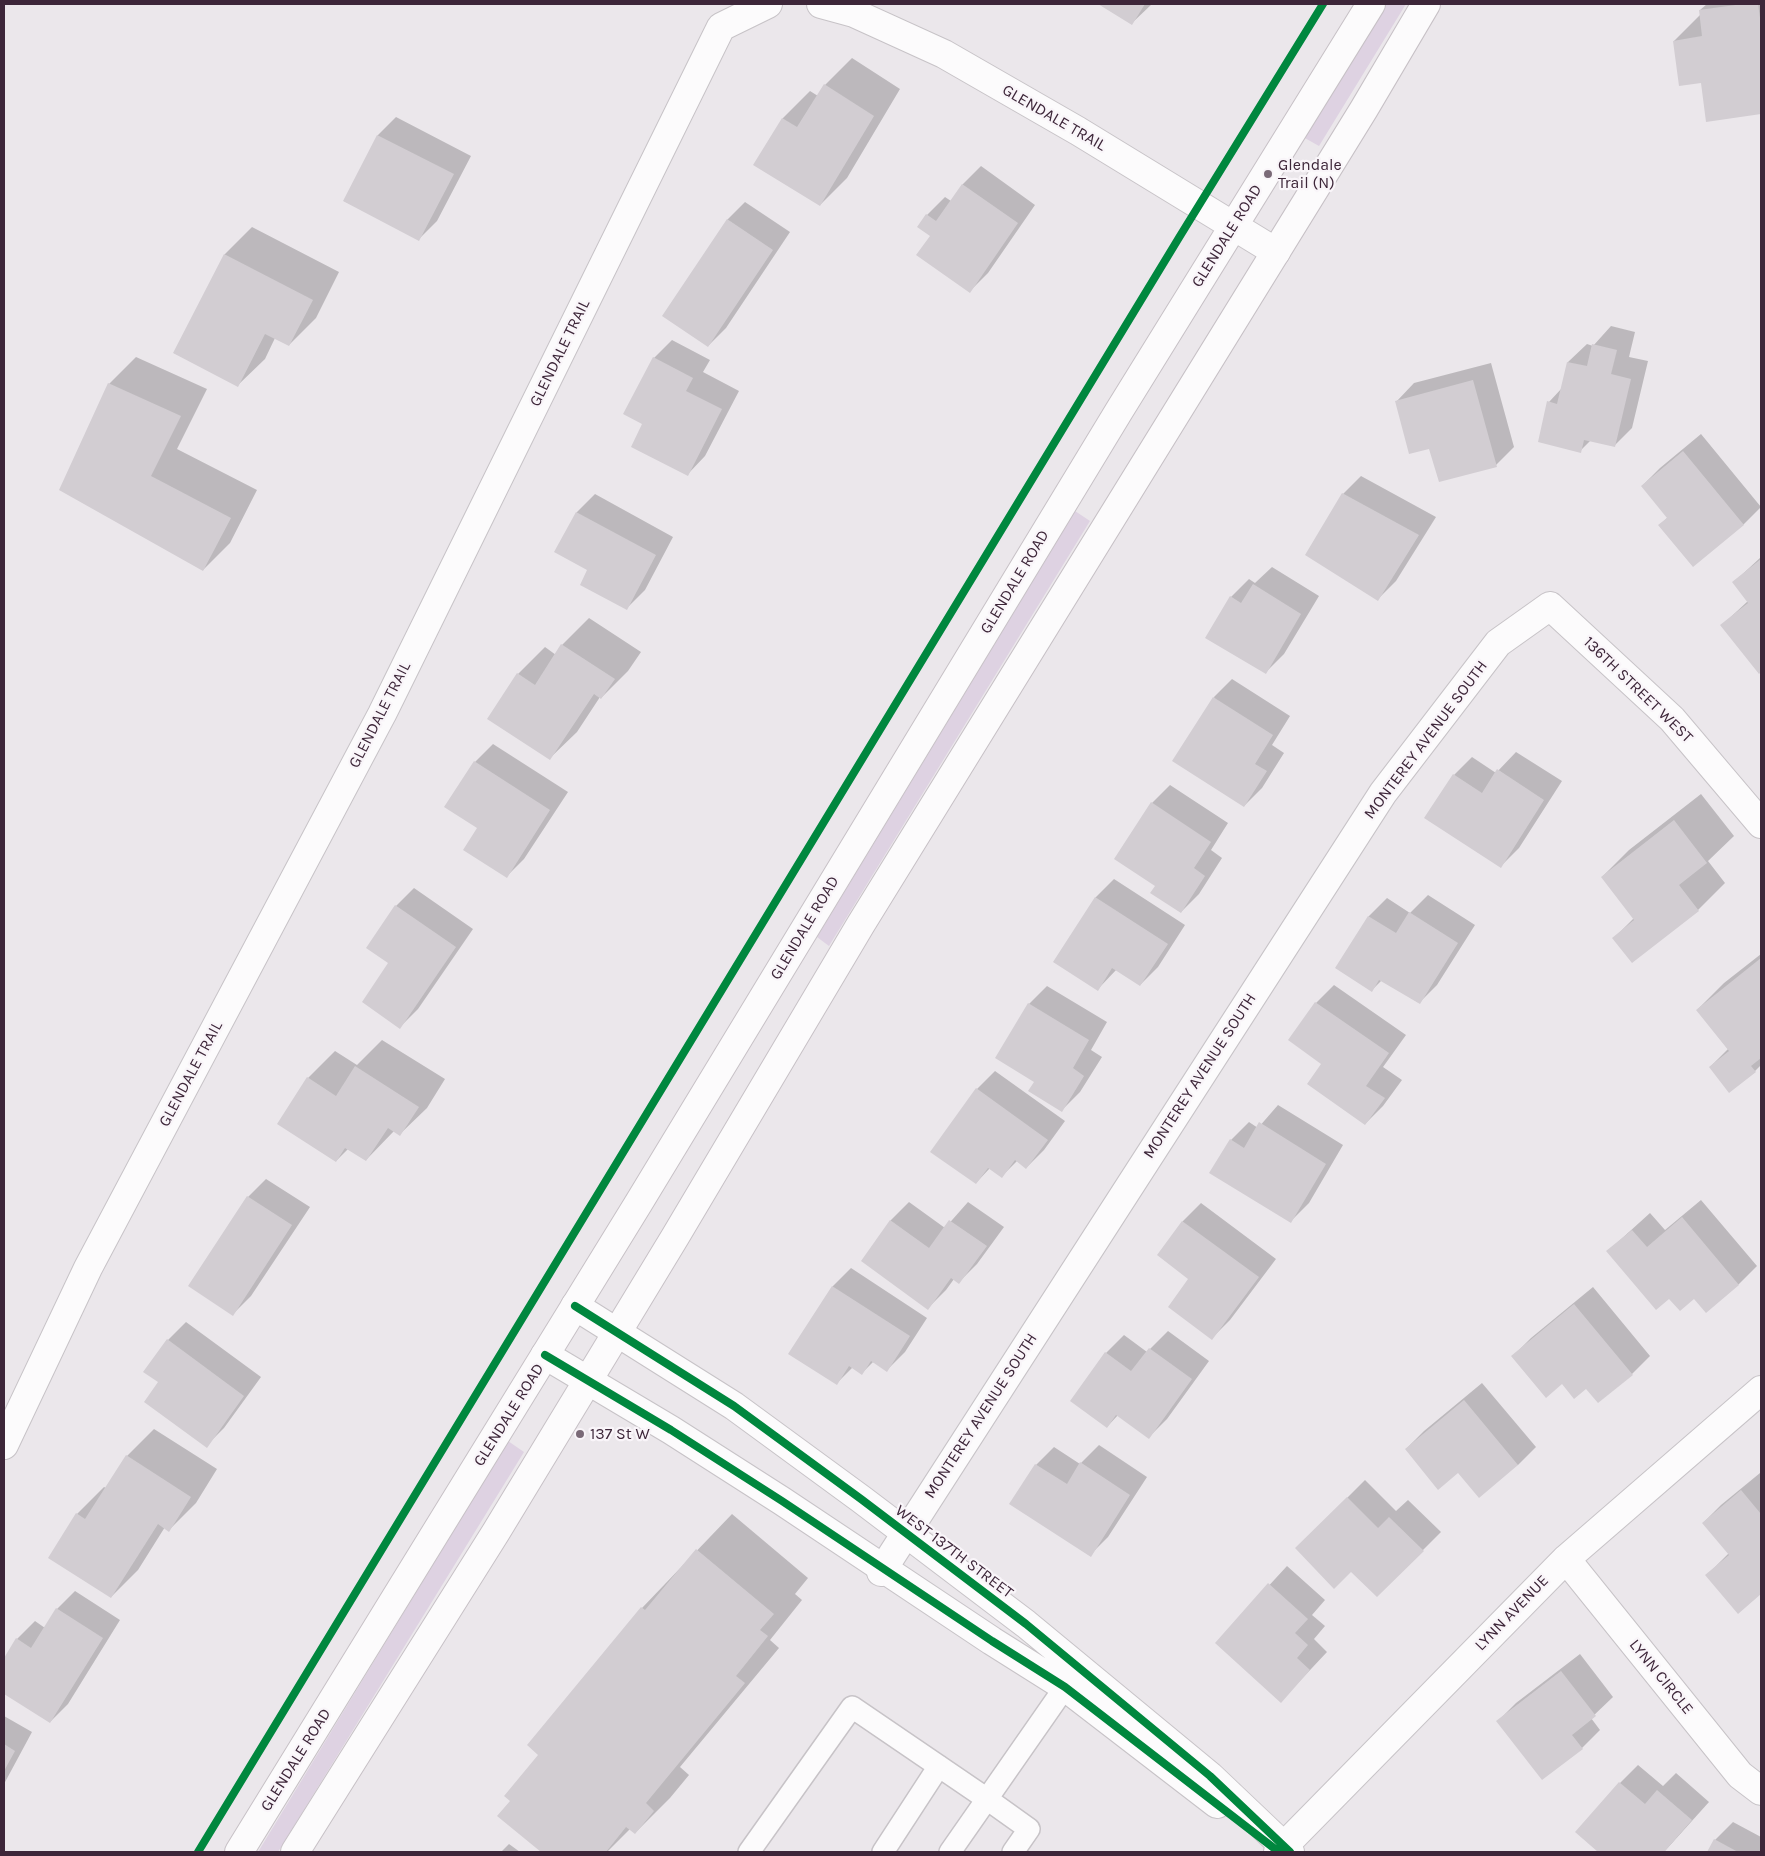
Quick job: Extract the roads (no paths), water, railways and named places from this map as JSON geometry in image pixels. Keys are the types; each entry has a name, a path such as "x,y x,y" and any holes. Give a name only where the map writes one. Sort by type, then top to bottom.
{"street":[{"name":"GLENDALE TRAIL","path":"4,1444 88,1268 382,714 721,27 768,4"},
{"name":"GLENDALE TRAIL","path":"821,4 854,13 944,54 1078,131 1276,252"},
{"name":"GLENDALE ROAD","path":"239,1852 575,1306 1118,410 1371,4"},
{"path":"294,1852 496,1532 866,916 1364,109 1426,4"},
{"name":"136TH STREET WEST","path":"1550,606 1672,719 1761,824"},
{"name":"MONTEREY AVENUE SOUTH","path":"882,1570 1383,793 1498,643 1550,606"},
{"name":"WEST 137TH STREET","path":"575,1306 734,1406 1026,1624 1210,1776 1283,1851"},
{"path":"545,1355 711,1455 882,1570 1065,1686 1283,1851"},
{"name":"LYNN AVENUE","path":"1283,1851 1566,1559 1761,1390"},
{"name":"LYNN CIRCLE","path":"1566,1559 1740,1775 1761,1791"}],"lane":[{"path":"950,1852 1065,1686"},
{"path":"749,1852 852,1707 1029,1829 1013,1852"},
{"path":"883,1852 940,1766"}],"place":[{"name":"Glendale Trail (N)","path":"1268,174"},
{"name":"137 St W","path":"580,1434"}]}
